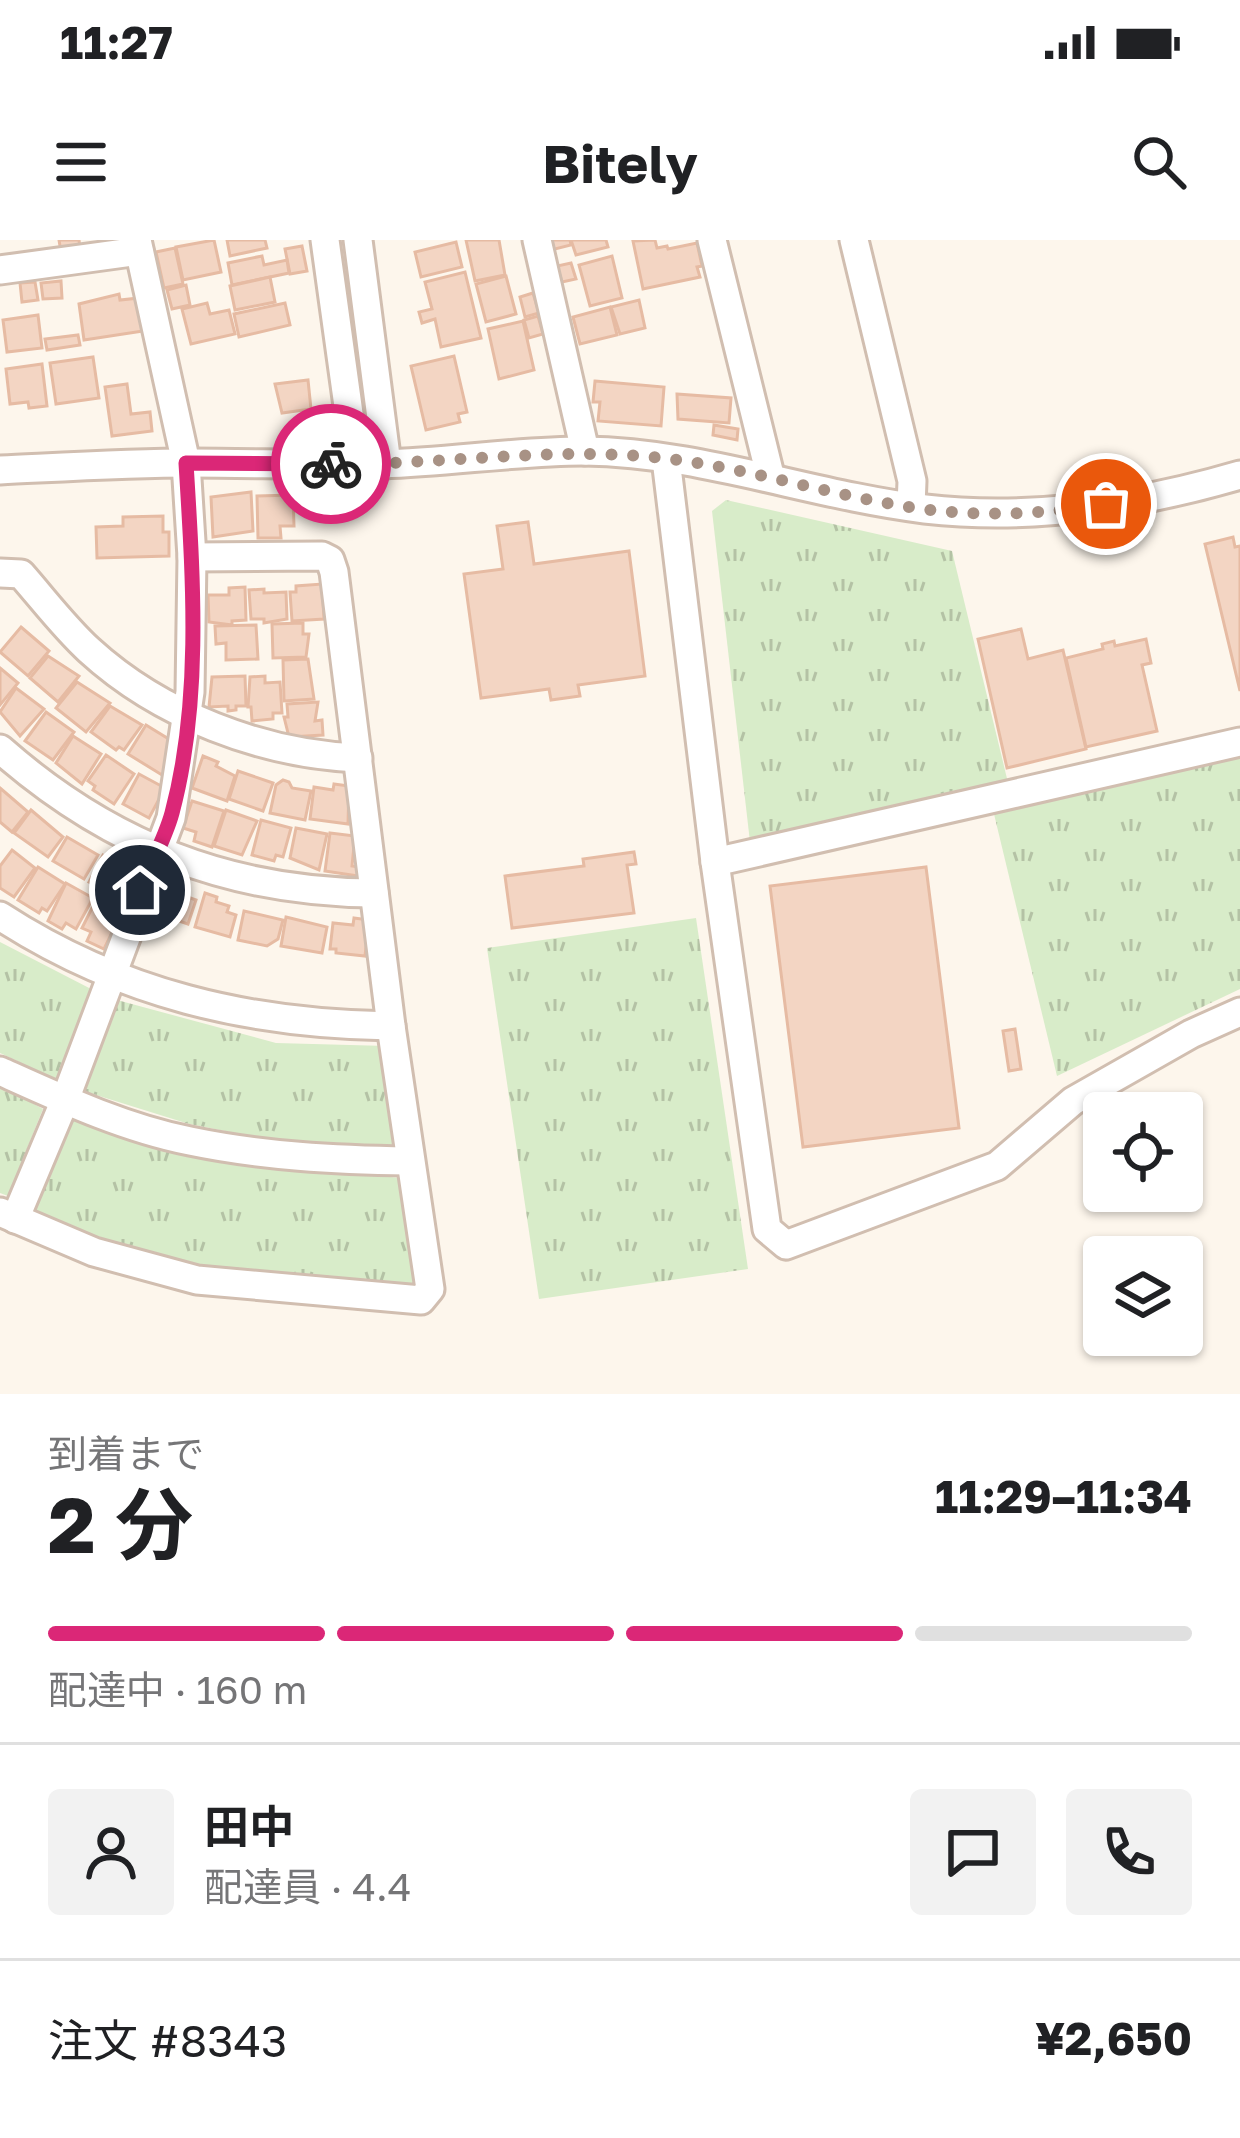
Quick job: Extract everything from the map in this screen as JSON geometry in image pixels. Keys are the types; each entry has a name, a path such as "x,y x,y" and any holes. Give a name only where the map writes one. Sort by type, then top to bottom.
{"street":[{"path":"325,240 356,464"},
{"path":"358,240 387,464"},
{"path":"537,240 585,452"},
{"path":"712,240 770,476"},
{"path":"854,240 912,481 911,506"},
{"path":"0,270 138,246 186,463 192,557 190,692 175,800 65,1100 8,1216 94,1252 197,1280 421,1300 430,1289 330,560 322,556 192,557"},
{"path":"0,470 186,463 387,464 585,452 666,459 911,506 995,515 1066,510 1186,490 1240,475"},
{"path":"666,459 715,862 767,1228 786,1245 967,1181 997,1166 1073,1101 1190,1034 1240,1012"},
{"path":"0,574 21,574 89,650 150,696 276,748 358,758"},
{"path":"715,862 1240,742"},
{"path":"0,749 94,820 222,876 318,892 374,893"},
{"path":"0,916 52,950 109,976 225,1010 313,1025 391,1026"},
{"path":"0,1071 65,1100 185,1140 281,1156 409,1161"}],"green space":[{"path":"726,500 952,551 1010,791 750,842 712,511"},
{"path":"1240,756 1240,989 1057,1076 994,814"},
{"path":"696,918 748,1269 539,1299 487,948"},
{"path":"0,942 93,990 57,1080 0,1053"},
{"path":"117,1000 276,1043 387,1046 400,1147 298,1145 189,1124 80,1090"},
{"path":"0,1085 43,1109 8,1196 0,1193"},
{"path":"69,1118 232,1162 401,1178 419,1289 321,1288 127,1255 34,1213"}],"building":[{"path":"59,240 79,240 80,248 61,252"},
{"path":"214,240 221,272 183,280 176,247"},
{"path":"227,240 265,240 267,248 230,256"},
{"path":"466,240 499,240 505,275 475,281"},
{"path":"548,240 570,240 571,245 551,250"},
{"path":"571,240 606,240 608,247 576,255"},
{"path":"655,240 657,248 668,249 697,243 700,277 643,289 633,241"},
{"path":"456,242 462,267 421,277 415,252"},
{"path":"302,246 307,271 290,274 285,249"},
{"path":"175,248 183,284 164,288 156,252"},
{"path":"262,256 264,265 287,260 289,273 232,285 228,263"},
{"path":"612,256 622,298 590,306 579,265"},
{"path":"571,263 576,279 562,282 557,266"},
{"path":"465,272 481,338 441,347 435,319 422,323 419,312 432,309 425,282"},
{"path":"506,276 516,314 486,322 476,284"},
{"path":"270,277 275,302 235,310 230,286"},
{"path":"61,281 62,298 43,299 41,283"},
{"path":"35,282 38,300 22,302 20,283"},
{"path":"186,285 190,305 172,309 167,290"},
{"path":"533,293 539,313 525,317 520,297"},
{"path":"119,294 120,300 139,298 143,331 84,340 79,304"},
{"path":"639,300 645,328 620,334 611,307"},
{"path":"207,303 210,314 229,310 235,334 191,344 182,309"},
{"path":"285,303 290,325 239,337 234,314"},
{"path":"610,307 617,335 580,344 573,317"},
{"path":"38,315 42,348 7,352 3,320"},
{"path":"538,316 543,334 529,338 524,320"},
{"path":"523,321 534,370 499,379 488,329"},
{"path":"78,335 80,345 47,350 45,339"},
{"path":"454,356 467,412 458,414 460,422 426,430 411,366"},
{"path":"93,357 99,398 56,404 50,363"},
{"path":"42,364 47,406 10,404 6,369"},
{"path":"308,380 311,409 282,413 275,384"},
{"path":"595,381 664,387 661,426 598,421"},
{"path":"127,384 131,414 150,412 152,431 112,436 105,387"},
{"path":"677,394 731,398 729,423 678,419"},
{"path":"714,425 738,429 737,440 713,435"},
{"path":"251,492 253,531 213,537 211,497"},
{"path":"293,495 294,526 280,526 281,538 258,538 257,496"},
{"path":"163,516 169,556 97,558 96,527 123,526 123,517"},
{"path":"528,522 534,564 629,551 645,676 578,685 580,696 551,700 549,689 481,698 464,574 503,569 497,526"},
{"path":"1233,537 1235,547 1240,546 1240,691 1205,544"},
{"path":"322,584 324,619 292,621 290,592 296,592 296,586"},
{"path":"245,587 246,620 232,621 232,625 209,622 208,595 229,595 229,588"},
{"path":"264,589 264,593 286,592 287,619 264,623 264,619 251,619 249,590"},
{"path":"303,623 303,634 309,634 306,657 273,658 272,624"},
{"path":"256,625 258,659 226,660 226,643 216,644 215,626"},
{"path":"21,627 49,651 28,676 0,652"},
{"path":"1021,629 1028,659 1063,650 1086,749 1007,768 978,639"},
{"path":"1146,639 1151,663 1142,665 1157,731 1086,747 1066,658 1103,649 1102,644 1114,641 1115,646"},
{"path":"48,656 79,676 58,702 30,678"},
{"path":"308,659 314,699 284,701 283,660"},
{"path":"0,668 18,683 0,705"},
{"path":"245,676 246,706 228,711 228,706 209,707 212,677"},
{"path":"265,676 265,683 280,682 282,713 252,721 250,677"},
{"path":"77,682 110,703 86,732 56,708"},
{"path":"16,688 44,709 20,736 0,712"},
{"path":"318,702 315,721 322,720 323,735 289,737 284,717 288,717 287,704"},
{"path":"110,706 142,725 124,750 116,750 91,732"},
{"path":"46,712 74,732 53,760 25,741"},
{"path":"146,725 172,741 168,747 176,751 162,775 128,754"},
{"path":"73,736 101,754 82,784 56,763"},
{"path":"106,755 134,774 114,804 88,781"},
{"path":"203,756 235,776 227,801 192,788"},
{"path":"238,771 273,783 263,811 229,799"},
{"path":"139,774 165,788 149,818 123,804"},
{"path":"283,780 292,788 311,791 305,820 270,813 276,785"},
{"path":"334,784 349,786 348,824 310,819 314,787 333,790"},
{"path":"0,788 28,812 12,832 0,822"},
{"path":"192,801 224,811 212,847 194,841 196,832 183,828"},
{"path":"31,810 63,837 48,857 14,833"},
{"path":"226,810 257,821 242,855 214,846"},
{"path":"261,820 291,828 283,857 276,855 274,861 252,855"},
{"path":"296,828 327,834 319,870 290,858"},
{"path":"330,833 355,836 352,866 359,867 358,876 325,871"},
{"path":"67,837 98,855 84,879 53,861"},
{"path":"12,850 35,868 14,897 0,888 0,866"},
{"path":"634,852 636,864 627,865 634,913 512,928 505,876 584,866 583,859"},
{"path":"103,855 139,873 125,900 89,882"},
{"path":"38,867 65,884 47,911 42,908 39,913 18,900"},
{"path":"926,867 959,1128 803,1147 770,886"},
{"path":"163,882 196,900 188,924 153,912"},
{"path":"66,883 93,898 76,929 66,923 62,929 48,921"},
{"path":"205,893 217,897 216,902 229,906 227,912 236,915 230,937 195,927"},
{"path":"97,898 123,910 104,949 87,941 91,932 82,928"},
{"path":"244,911 283,920 278,939 267,946 238,940"},
{"path":"286,917 327,927 322,953 281,946"},
{"path":"354,918 369,920 365,956 330,949 333,923 353,925"},
{"path":"1015,1029 1021,1069 1009,1071 1003,1031"}],"way so far":[{"path":"331,464 585,452 770,476 920,508 995,515 1106,504"}],"route":[{"path":"140,890 171,818 190,692 192,557 186,463 331,464"}]}
